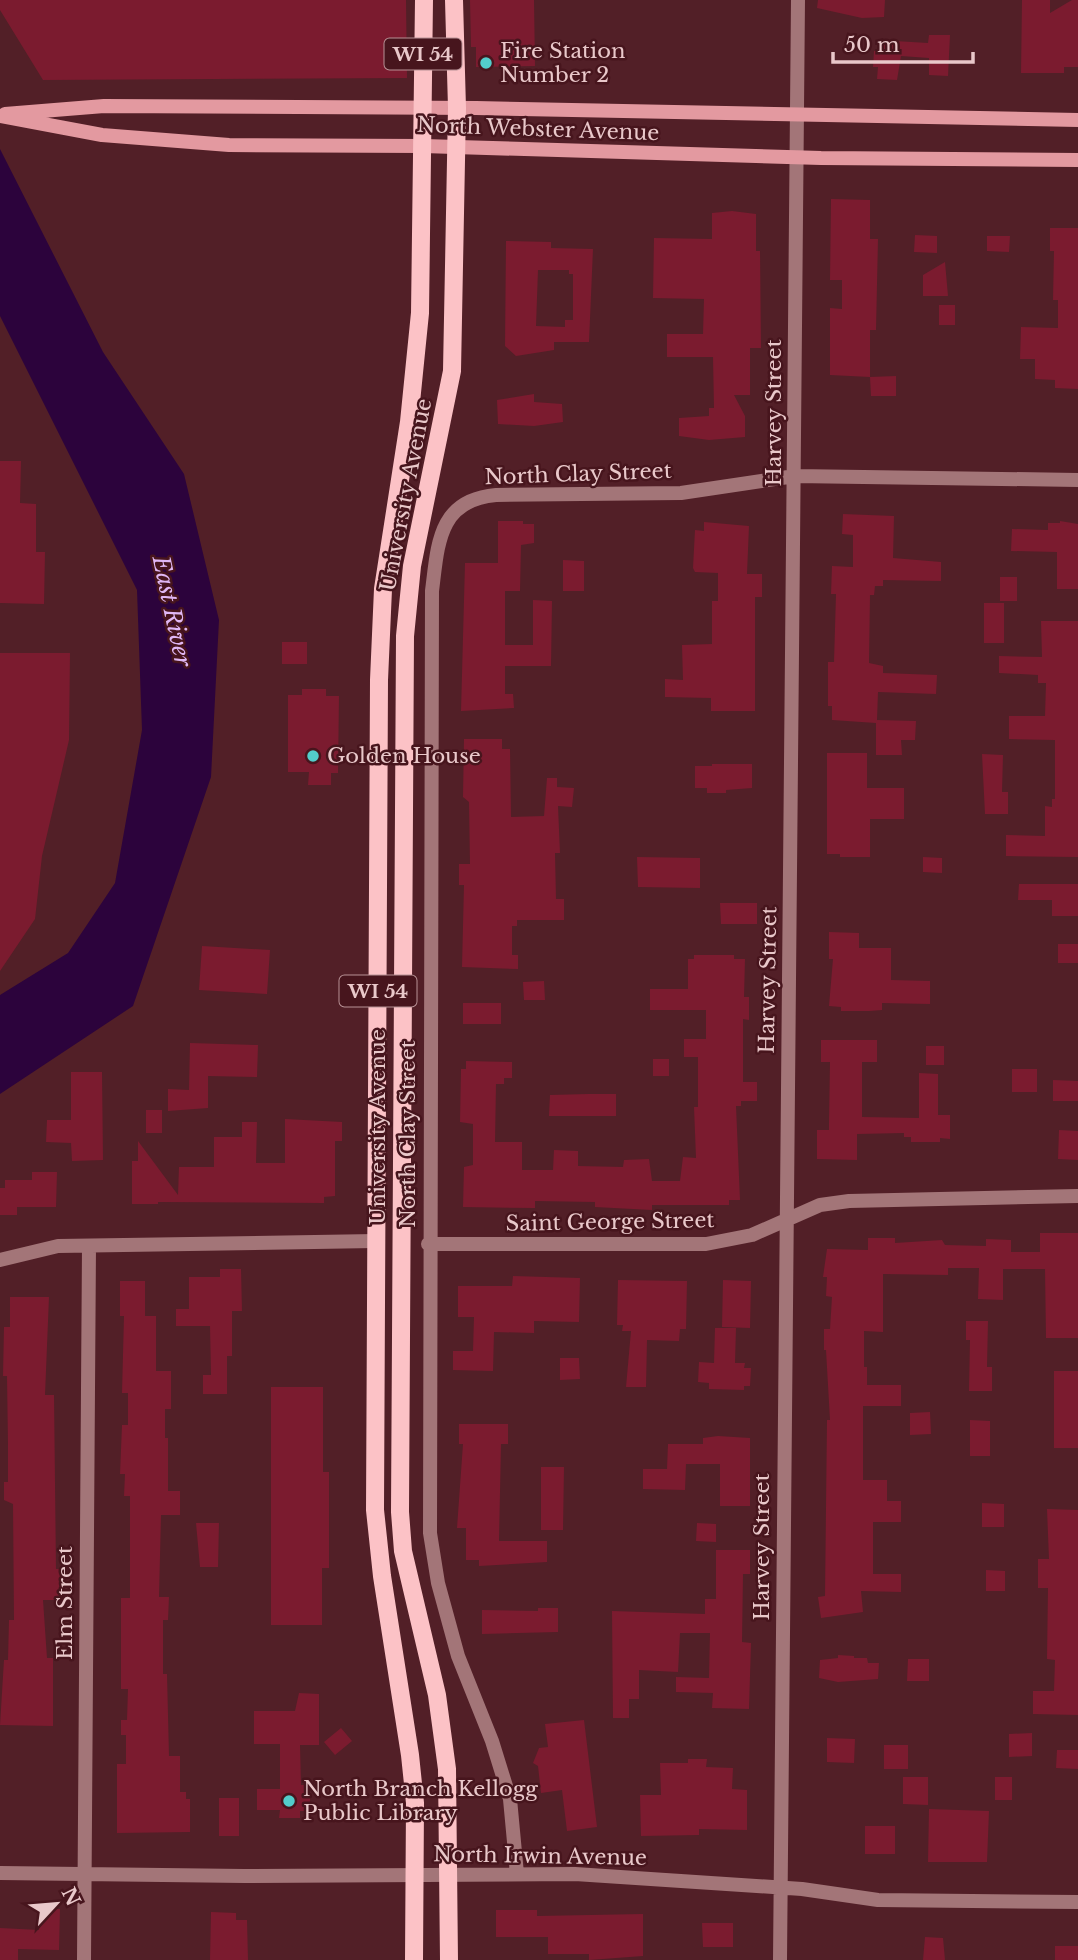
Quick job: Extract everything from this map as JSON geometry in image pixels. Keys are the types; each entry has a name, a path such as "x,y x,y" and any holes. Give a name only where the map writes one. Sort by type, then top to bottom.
{"main road":[{"name":"University Avenue","path":"414,1960 415,1803 375,1510 375,1241 379,694 383,589 416,364 424,108 424,0"},
{"name":"University Avenue","path":"449,1960 450,1808 442,1728 411,1594 403,1551 400,1512 401,1035 405,636 412,566 452,371 457,108 454,0"},
{"name":"North Webster Avenue","path":"0,115 104,106 457,108 1078,120"},
{"name":"North Webster Avenue","path":"0,115 102,135 229,145 423,146 797,157 1078,160"}],"street":[{"name":"Harvey Street","path":"780,1960 798,0"},
{"name":"North Clay Street","path":"517,1874 510,1799 492,1741 458,1656 438,1583 430,1533 428,1244 432,592 443,526 457,506 478,496 681,493 795,477 1078,480"},
{"name":"Saint George Street","path":"428,1244 706,1244 752,1235 820,1205 849,1201 1078,1196"},
{"path":"0,1260 58,1246 375,1241"},
{"name":"Elm Street","path":"84,1960 89,1246"},
{"name":"North Irwin Avenue","path":"0,1874 575,1874 780,1887 878,1900 1078,1902"}],"water":[{"name":"East River","path":"0,149 103,352 184,474 219,620 211,777 133,1006 0,1094 0,995 68,953 115,883 142,730 137,590 0,316"}],"building":[{"path":"0,0 406,0 407,78 43,80 0,10"},
{"path":"470,0 534,0 535,66 476,67 476,47 471,47"},
{"path":"818,0 885,0 884,17 862,18 817,8"},
{"path":"1022,0 1050,0 1050,13 1072,0 1078,0 1078,67 1064,67 1064,73 1021,73"},
{"path":"929,35 950,35 948,76 929,75 929,58 901,56 897,80 877,79 878,67 873,67 878,40 928,43"},
{"path":"831,199 870,200 870,239 878,239 876,330 870,330 870,377 830,375 830,308 842,309 842,280 830,280"},
{"path":"732,211 756,214 756,251 760,251 761,348 750,348 750,395 734,395 745,416 745,437 709,440 679,436 679,418 709,416 709,408 714,408 713,357 667,357 667,334 703,334 704,299 653,298 654,238 712,239 712,213"},
{"path":"1050,228 1078,228 1078,389 1055,388 1055,380 1035,379 1035,359 1020,359 1021,327 1058,328 1058,300 1053,300 1054,251 1050,251"},
{"path":"915,235 937,236 937,253 914,252"},
{"path":"987,236 1010,236 1009,252 987,251"},
{"path":"506,241 551,242 551,248 593,249 589,342 554,342 554,350 516,356 505,346","holes":["538,270 569,270 569,274 573,274 573,320 565,320 565,327 536,326"]},
{"path":"945,262 948,296 923,296 923,275"},
{"path":"939,305 955,305 955,325 939,325"},
{"path":"896,376 896,396 871,396 870,377"},
{"path":"534,394 534,402 562,404 563,422 534,426 498,424 497,400"},
{"path":"0,461 21,461 20,503 36,504 36,552 45,552 44,604 0,603"},
{"path":"843,514 894,516 893,558 941,562 941,581 883,580 883,586 875,586 874,595 870,595 869,663 883,666 883,673 937,675 936,694 878,692 877,720 916,721 915,740 901,740 902,755 876,755 876,723 832,720 832,706 828,706 828,662 834,662 836,594 831,594 832,566 853,567 853,535 842,534"},
{"path":"498,521 534,524 534,543 521,545 520,591 505,591 505,645 533,645 533,600 552,601 551,666 505,666 505,694 513,694 514,708 461,711 465,563 498,563"},
{"path":"1060,521 1078,524 1078,589 1057,589 1057,552 1011,551 1012,529 1048,530 1048,523"},
{"path":"704,522 749,526 747,574 762,574 762,597 755,597 755,711 711,711 711,698 665,697 665,679 683,680 682,645 712,644 712,601 718,601 718,573 695,572 693,568 695,530 704,531"},
{"path":"563,560 584,561 584,591 563,591"},
{"path":"1000,577 1017,577 1017,601 1000,601"},
{"path":"984,603 1004,603 1004,643 984,643"},
{"path":"1041,621 1078,621 1078,857 1006,856 1006,835 1045,836 1045,806 1052,807 1052,799 1055,799 1055,740 1009,739 1009,716 1045,716 1046,683 1038,683 1038,675 999,673 999,656 1042,657"},
{"path":"282,642 307,642 307,664 282,664"},
{"path":"0,653 70,653 69,740 42,856 35,919 0,971"},
{"name":"Golden House","path":"302,689 326,689 326,696 339,696 338,773 331,773 331,785 308,785 309,772 288,772 288,695 302,695"},
{"path":"464,739 502,739 502,749 510,749 511,817 544,816 547,778 557,778 557,787 574,788 572,807 558,806 560,853 555,853 556,899 564,899 564,920 517,920 517,926 512,926 512,955 518,955 518,969 462,967 464,885 459,885 459,864 470,864 469,802 463,797"},
{"path":"827,753 867,753 867,788 904,788 904,819 870,819 870,857 827,854"},
{"path":"982,754 1003,755 1002,792 1008,792 1008,814 985,814"},
{"path":"752,764 752,788 707,793 707,788 695,788 695,766"},
{"path":"637,857 700,858 700,888 638,887"},
{"path":"923,857 942,858 942,873 923,872"},
{"path":"1019,884 1078,884 1078,916 1052,916 1052,900 1018,900"},
{"path":"720,903 757,903 757,924 721,924"},
{"path":"829,932 859,933 859,948 891,948 891,980 930,981 930,1004 882,1003 882,1010 869,1011 841,1011 841,1007 829,1006 833,959 829,959"},
{"path":"1058,944 1078,944 1078,963 1058,963"},
{"path":"202,946 270,950 267,994 199,990"},
{"path":"694,955 734,955 734,959 745,959 744,997 749,997 749,1020 743,1019 743,1082 757,1082 757,1101 741,1101 741,1106 736,1106 740,1200 729,1200 729,1205 652,1205 652,1210 595,1207 595,1202 535,1201 535,1208 463,1207 464,1167 473,1165 473,1124 460,1122 461,1069 466,1069 466,1061 512,1062 512,1078 504,1078 504,1084 496,1084 495,1142 522,1142 522,1170 553,1170 554,1150 578,1151 578,1166 623,1167 624,1160 649,1159 652,1181 680,1181 683,1157 696,1158 694,1107 698,1107 698,1057 684,1057 684,1039 706,1039 706,1010 650,1010 650,989 688,989 688,959 694,959"},
{"path":"544,981 545,1000 524,1000 523,982"},
{"path":"463,1003 501,1003 501,1024 463,1024"},
{"path":"821,1040 877,1040 877,1062 862,1062 862,1117 919,1118 919,1073 938,1074 938,1115 950,1115 950,1139 940,1138 940,1142 911,1142 911,1137 904,1137 904,1133 857,1134 857,1160 817,1159 817,1130 829,1130 830,1062 821,1062"},
{"path":"190,1043 258,1045 257,1077 208,1076 208,1108 168,1111 168,1089 189,1090"},
{"path":"926,1046 944,1046 944,1065 926,1065"},
{"path":"653,1059 669,1059 669,1076 653,1076"},
{"path":"1012,1069 1037,1069 1037,1092 1012,1092"},
{"path":"71,1072 102,1072 103,1160 72,1161 71,1143 46,1142 47,1120 71,1120"},
{"path":"1053,1080 1078,1081 1078,1101 1053,1101"},
{"path":"616,1094 616,1116 549,1116 550,1095"},
{"path":"146,1110 162,1110 162,1133 146,1133"},
{"path":"285,1119 342,1122 342,1141 335,1141 335,1196 324,1197 324,1203 132,1204 132,1161 138,1161 138,1141 178,1195 179,1167 214,1167 214,1137 242,1137 242,1122 257,1122 256,1163 285,1163"},
{"path":"1059,1130 1078,1131 1078,1160 1058,1159"},
{"path":"32,1172 57,1172 56,1207 17,1207 17,1215 0,1215 0,1188 5,1188 5,1180 32,1180"},
{"path":"1040,1233 1078,1233 1078,1338 1046,1338 1045,1269 1003,1269 1003,1300 978,1299 979,1268 948,1268 948,1275 883,1274 883,1332 864,1331 864,1367 867,1367 867,1385 901,1385 901,1406 863,1406 863,1480 887,1480 887,1501 901,1501 901,1522 873,1522 873,1574 901,1574 901,1592 861,1591 863,1612 821,1618 818,1597 825,1596 827,1420 830,1420 824,1329 830,1329 832,1297 826,1296 827,1277 823,1277 827,1249 868,1250 868,1238 895,1238 895,1243 942,1240 945,1245 986,1246 986,1239 1011,1240 1011,1252 1040,1252"},
{"path":"220,1269 241,1269 242,1311 232,1311 232,1356 227,1356 227,1394 203,1394 203,1375 211,1375 210,1326 176,1326 176,1309 189,1309 189,1277 220,1277"},
{"path":"513,1276 580,1278 579,1322 534,1321 534,1333 494,1332 493,1371 453,1370 453,1351 473,1351 474,1317 458,1317 458,1286 512,1286"},
{"path":"618,1280 687,1281 686,1329 680,1329 679,1341 647,1340 646,1387 626,1387 631,1331 622,1331 623,1325 617,1325"},
{"path":"723,1280 751,1281 750,1328 722,1327"},
{"path":"120,1281 145,1281 145,1316 156,1316 156,1371 171,1371 171,1409 165,1409 168,1491 180,1491 180,1515 161,1515 159,1597 169,1597 168,1620 163,1620 163,1674 167,1674 169,1756 180,1756 180,1792 186,1792 186,1799 190,1799 190,1832 117,1833 117,1764 126,1764 126,1735 121,1735 121,1720 127,1720 128,1689 121,1689 121,1598 130,1598 130,1496 124,1496 125,1474 120,1474 122,1425 128,1425 128,1393 122,1393 124,1316 120,1316"},
{"path":"10,1297 49,1297 45,1395 54,1395 56,1569 62,1569 62,1600 43,1600 47,1658 53,1658 53,1726 0,1725 4,1660 8,1660 9,1620 14,1620 13,1504 4,1500 4,1482 8,1482 8,1445 7,1376 3,1376 4,1327 10,1327"},
{"path":"966,1321 988,1321 987,1367 992,1367 992,1391 969,1391 970,1340 966,1340"},
{"path":"715,1328 736,1328 735,1363 745,1363 744,1368 751,1368 750,1386 744,1386 744,1390 709,1389 709,1383 698,1382 699,1362 714,1363"},
{"path":"560,1358 579,1358 580,1379 560,1380"},
{"path":"1054,1371 1078,1371 1078,1448 1054,1448"},
{"path":"271,1387 323,1387 323,1472 329,1472 329,1568 322,1568 322,1625 271,1625"},
{"path":"930,1412 931,1434 910,1435 910,1413"},
{"path":"970,1420 990,1421 990,1456 970,1456"},
{"path":"459,1424 508,1424 508,1444 501,1444 499,1541 547,1541 547,1562 479,1566 479,1560 466,1560 466,1528 457,1528 463,1444 459,1444"},
{"path":"703,1438 750,1438 750,1506 720,1506 720,1464 686,1464 685,1490 643,1489 643,1469 667,1469 668,1444 703,1444"},
{"path":"541,1467 564,1467 563,1530 541,1530"},
{"path":"982,1503 1004,1504 1004,1527 982,1527"},
{"path":"1047,1509 1078,1510 1078,1715 1033,1714 1033,1691 1054,1691 1055,1660 1047,1659 1048,1588 1038,1588 1038,1559 1049,1559"},
{"path":"196,1523 219,1523 218,1567 200,1567"},
{"path":"697,1523 716,1524 716,1542 696,1541"},
{"path":"716,1550 750,1550 750,1574 743,1574 742,1642 751,1643 749,1709 712,1708 713,1693 676,1692 676,1677 709,1678 710,1633 680,1633 678,1672 639,1670 639,1699 629,1699 629,1718 613,1718 612,1611 705,1614 705,1599 716,1599"},
{"path":"986,1570 1005,1571 1005,1591 986,1591"},
{"path":"538,1608 558,1608 558,1632 482,1634 482,1610 538,1611"},
{"path":"838,1655 867,1658 868,1663 879,1663 878,1679 838,1682 819,1678 820,1660 838,1658"},
{"path":"908,1659 929,1659 929,1681 907,1681"},
{"path":"299,1693 319,1694 319,1745 300,1745 301,1785 310,1785 310,1811 300,1811 300,1818 279,1818 280,1810 257,1810 257,1789 280,1789 280,1744 254,1744 254,1711 295,1711"},
{"path":"584,1720 597,1827 567,1831 562,1790 541,1793 538,1766 533,1763 539,1748 548,1747 545,1724"},
{"path":"341,1728 352,1741 335,1755 324,1742"},
{"path":"1032,1733 1032,1756 1009,1757 1009,1734"},
{"path":"827,1738 855,1739 854,1763 827,1762"},
{"path":"884,1745 908,1745 908,1769 884,1769"},
{"path":"1057,1750 1078,1750 1078,1769 1056,1768"},
{"path":"688,1759 707,1759 706,1767 733,1768 732,1789 747,1790 747,1830 699,1829 699,1835 641,1836 640,1795 661,1795 660,1763 688,1763"},
{"path":"903,1777 928,1777 928,1805 903,1804"},
{"path":"995,1777 1012,1777 1012,1800 995,1800"},
{"path":"219,1798 239,1798 239,1836 219,1836"},
{"path":"929,1809 989,1811 987,1862 928,1862"},
{"path":"865,1826 895,1826 895,1854 865,1854"},
{"path":"39,1909 60,1909 59,1950 18,1949 18,1960 0,1960 0,1928 39,1930"},
{"path":"496,1910 537,1910 537,1916 643,1914 643,1956 589,1960 589,1954 548,1954 548,1937 496,1937"},
{"path":"211,1912 236,1913 236,1920 247,1920 248,1960 210,1960"},
{"path":"702,1923 733,1923 733,1947 703,1947"},
{"path":"925,1937 943,1938 945,1960 923,1960"},
{"path":"1055,1946 1078,1946 1078,1960 1055,1960"}],"place":[{"name":"Fire Station Number 2","path":"486,63"},
{"name":"Golden House","path":"313,756"},
{"name":"North Branch Kellogg Public Library","path":"289,1801"}]}
